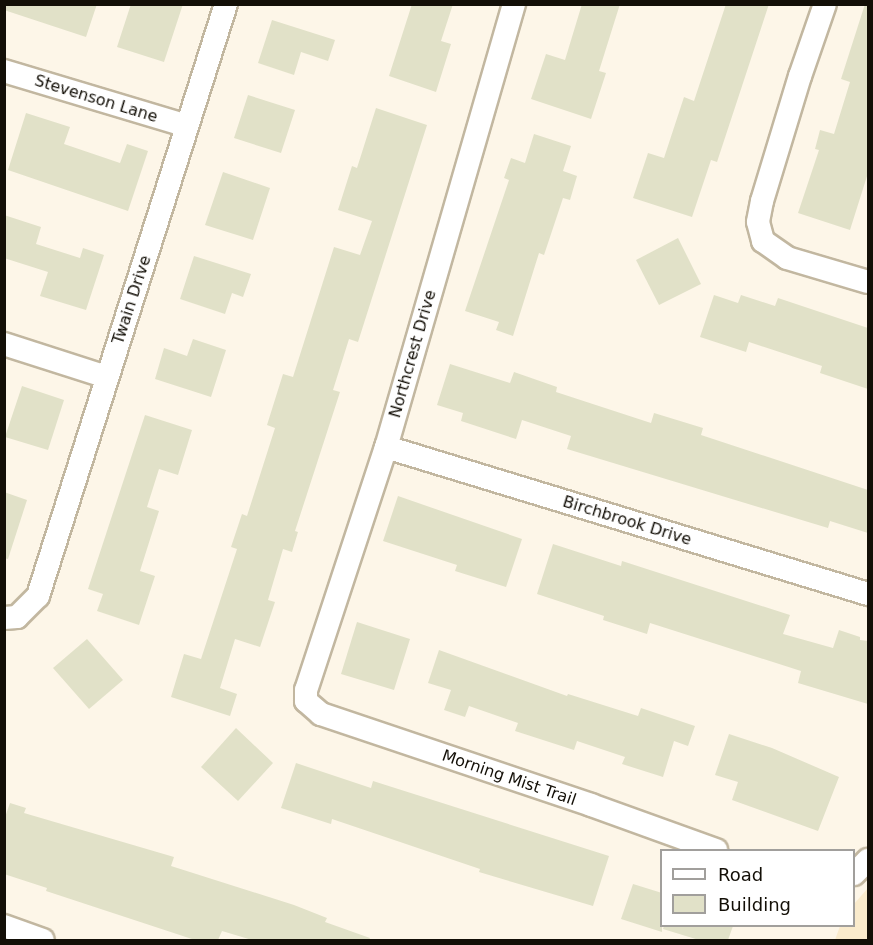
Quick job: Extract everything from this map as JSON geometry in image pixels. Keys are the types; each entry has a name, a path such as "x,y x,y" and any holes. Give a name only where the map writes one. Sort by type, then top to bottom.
{"street":[{"name":"Twain Drive","path":"4,618 17,617 38,596 226,4"},
{"name":"Northcrest Drive","path":"306,701 306,690 386,447 514,4"},
{"path":"825,4 800,76 762,201 758,222 763,241 787,258 868,282"},
{"name":"Stevenson Lane","path":"4,71 187,126"},
{"path":"4,344 107,377"},
{"name":"Birchbrook Drive","path":"386,447 868,594"},
{"name":"Morning Mist Trail","path":"306,701 321,714 591,805 713,849"},
{"path":"855,873 868,860"},
{"path":"4,927 42,940"}],"shaded area":[{"path":"868,888 868,940 835,940 840,927 855,927 855,903"}],"building":[{"path":"4,4 97,4 86,37 4,10"},
{"path":"131,4 183,4 164,62 117,47"},
{"path":"412,4 453,4 441,41 451,44 436,92 389,76"},
{"path":"582,4 620,4 599,71 606,73 591,119 531,99 546,54 565,60"},
{"path":"726,4 769,4 717,162 711,160 692,217 633,198 648,153 664,158 684,97 694,101"},
{"path":"865,4 868,5 868,173 850,230 798,213 819,150 815,149 820,130 834,134 850,82 841,79"},
{"path":"272,20 335,40 328,61 301,52 294,75 258,63"},
{"path":"248,95 295,110 281,153 234,138"},
{"path":"376,108 427,125 358,342 349,339 333,390 340,392 295,531 298,532 292,552 283,549 268,600 275,602 260,647 235,639 220,688 237,694 230,716 171,697 184,654 201,659 237,549 231,547 242,514 247,516 275,428 267,425 283,374 293,377 334,247 360,255 372,221 338,210 352,166 357,168"},
{"path":"26,113 70,127 64,144 120,163 127,144 148,151 128,211 8,170"},
{"path":"534,134 571,146 563,171 577,176 570,200 563,198 544,255 539,253 513,336 496,330 499,322 465,311 509,180 504,178 511,158 525,163"},
{"path":"223,172 270,188 253,240 205,225"},
{"path":"4,215 41,227 36,244 80,258 83,248 104,255 86,310 40,296 48,272 4,258"},
{"path":"678,238 701,284 659,305 636,260"},
{"path":"194,256 251,274 243,297 232,293 225,314 180,299"},
{"path":"714,295 738,303 741,295 775,306 778,298 868,328 868,389 820,373 822,366 749,342 746,352 700,337"},
{"path":"193,339 226,350 211,397 155,379 164,348 187,356"},
{"path":"450,364 510,383 514,372 557,387 556,392 651,423 654,413 703,428 701,435 868,490 868,533 830,521 828,528 567,449 571,436 522,420 516,439 461,421 463,413 437,405"},
{"path":"22,386 64,400 48,450 5,437"},
{"path":"145,415 192,430 178,475 159,469 147,507 159,511 140,571 155,576 139,625 97,611 103,594 88,589"},
{"path":"4,492 27,500 8,559 4,558"},
{"path":"398,496 522,539 506,587 455,571 457,565 383,541"},
{"path":"553,544 621,566 622,561 790,615 783,634 833,648 839,630 860,637 860,640 868,641 868,704 798,683 801,671 650,623 647,634 603,620 604,616 537,594"},
{"path":"357,622 410,639 394,690 341,674"},
{"path":"87,639 123,680 89,709 53,668"},
{"path":"439,650 567,696 568,694 638,716 641,708 695,726 688,746 674,741 663,777 622,764 625,757 577,741 574,750 515,731 518,723 469,706 465,717 444,710 451,690 428,683"},
{"path":"236,728 273,763 238,801 201,767"},
{"path":"729,734 772,748 839,777 818,831 732,800 738,782 715,775"},
{"path":"296,763 371,788 373,781 609,856 593,906 479,872 480,869 332,819 331,824 281,808"},
{"path":"10,803 26,808 24,813 174,857 171,866 294,905 327,918 325,922 370,938 369,940 252,940 222,931 218,940 195,940 46,891 47,888 4,874 4,820"},
{"path":"633,884 660,892 662,932 621,919"},
{"path":"664,927 733,927 728,940 699,940 663,929"}]}
